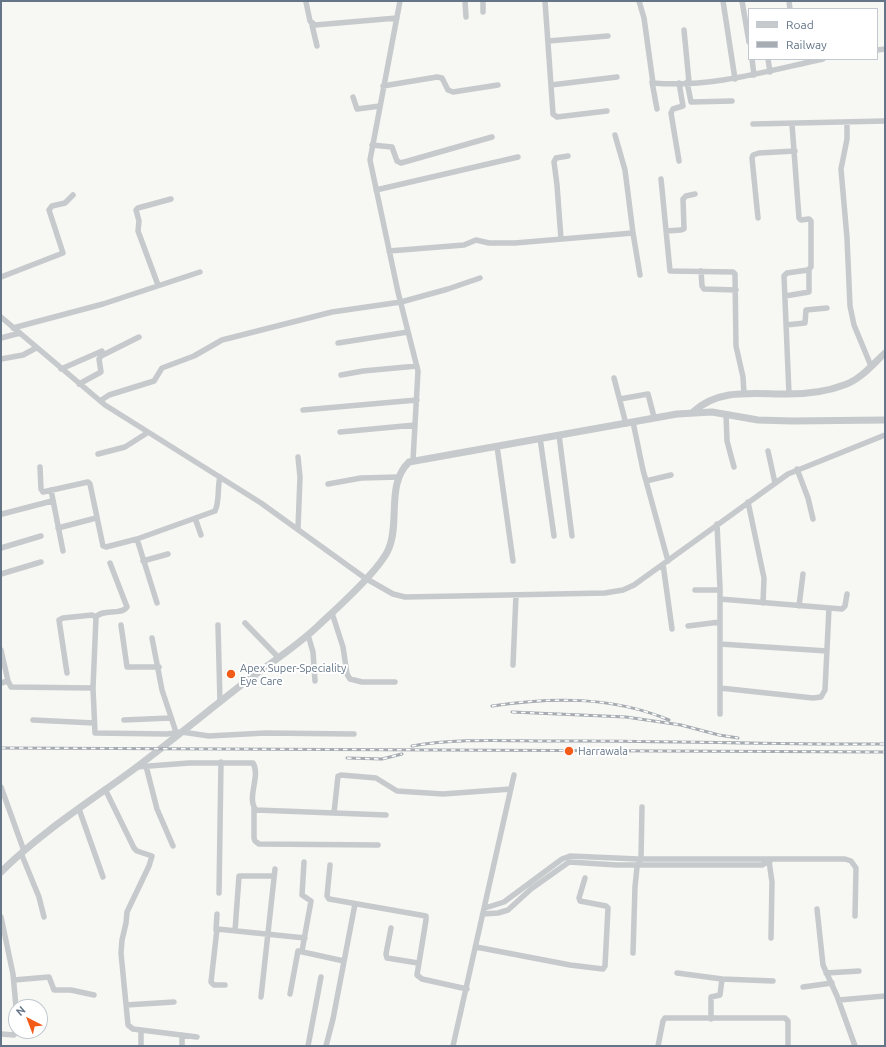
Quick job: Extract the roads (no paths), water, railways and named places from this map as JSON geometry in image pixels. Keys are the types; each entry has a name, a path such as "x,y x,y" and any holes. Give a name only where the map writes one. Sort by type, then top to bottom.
{"street":[{"path":"400,1 370,160 389,250 417,366 417,400 414,425 413,460"},
{"path":"465,1 466,17"},
{"path":"483,1 483,12"},
{"path":"545,1 552,112 555,116 607,111"},
{"path":"639,1 644,18 657,109"},
{"path":"722,1 734,79"},
{"path":"742,1 748,36"},
{"path":"306,2 317,46"},
{"path":"312,25 397,18"},
{"path":"684,30 691,102 732,102"},
{"path":"548,40 608,36"},
{"path":"752,60 754,76"},
{"path":"768,60 770,72"},
{"path":"652,82 679,83 734,79 754,76 800,62 815,60"},
{"path":"384,86 437,77 442,78 448,90 453,92 498,85"},
{"path":"551,85 617,77"},
{"path":"679,83 683,106 673,109 671,113 679,161"},
{"path":"353,97 357,109 380,106"},
{"path":"753,124 885,121"},
{"path":"847,123 847,139 841,169 847,238 850,306 854,325 870,366"},
{"path":"784,296 809,292 811,221 809,219 801,220 799,218 792,124"},
{"path":"615,135 625,170 640,275"},
{"path":"372,145 392,147 397,162 401,163 492,137"},
{"path":"758,218 752,158 753,155 759,153 795,152"},
{"path":"561,239 558,185 554,162 556,158 568,156"},
{"path":"376,190 518,157"},
{"path":"661,179 670,271 733,272 736,276 736,346 743,377 744,394"},
{"path":"666,231 681,230 684,228 683,198 695,194"},
{"path":"1,277 61,255 63,252 50,208 66,203 73,195"},
{"path":"158,285 138,231 139,221 136,210 138,208 171,199"},
{"path":"389,250 464,245 476,240 489,243 515,243 633,233"},
{"path":"789,394 784,296 785,274 809,269"},
{"path":"701,271 702,286 704,289 736,290"},
{"path":"13,328 103,304 200,272"},
{"path":"100,401 109,395 154,381 162,368 194,356 222,340 325,313 401,302 448,289 480,278"},
{"path":"786,325 805,323 806,310 827,308"},
{"path":"1,317 100,401 147,433 220,477 298,528 366,578 398,596 605,593 623,590 634,585 666,563 717,524 797,469 885,435"},
{"path":"338,343 408,332"},
{"path":"1,338 20,333"},
{"path":"79,384 101,372 99,359 101,356 139,337"},
{"path":"1,359 23,355 36,348"},
{"path":"61,369 102,352"},
{"path":"693,412 702,404 717,397 744,394 789,394 825,391 845,385 853,381 885,353"},
{"path":"341,375 363,371 417,366"},
{"path":"614,378 620,399 630,423 666,563 672,629"},
{"path":"620,399 648,394 654,417"},
{"path":"303,410 360,403 417,400"},
{"path":"1,872 22,852 106,790 179,732 308,635 366,578 389,549 392,539 399,477 404,468 413,460 630,423 654,417 693,412 726,414 758,420 828,422 885,420"},
{"path":"726,414 727,441 734,468"},
{"path":"340,432 414,425"},
{"path":"98,454 125,447 147,433"},
{"path":"559,435 572,536"},
{"path":"540,438 554,536"},
{"path":"497,446 513,561"},
{"path":"768,451 775,483"},
{"path":"298,457 300,477 298,528"},
{"path":"40,467 41,489 43,492 88,482 90,484 103,546 106,547 137,539 215,511 218,497 217,488 220,477"},
{"path":"797,469 808,498 813,519"},
{"path":"646,481 671,475"},
{"path":"328,484 361,478 399,477"},
{"path":"51,490 63,551"},
{"path":"2,514 52,501"},
{"path":"748,502 764,578 764,603"},
{"path":"58,528 96,518"},
{"path":"195,518 201,535"},
{"path":"717,524 720,590 720,714"},
{"path":"1,548 41,536"},
{"path":"137,539 157,603"},
{"path":"143,561 168,554"},
{"path":"1,574 41,562"},
{"path":"96,617 100,614 124,610 127,607 110,563"},
{"path":"799,606 803,574"},
{"path":"694,590 720,590"},
{"path":"720,599 843,609 847,594"},
{"path":"513,665 516,595"},
{"path":"720,688 813,698 821,697 825,690 829,608"},
{"path":"332,612 343,647 347,674 350,679 362,682 395,682"},
{"path":"67,673 59,620 63,618 92,615 96,617"},
{"path":"96,617 93,688 95,733 167,734 179,732 209,736 265,733 354,734"},
{"path":"688,626 720,622"},
{"path":"245,623 278,657"},
{"path":"121,625 126,667 159,667"},
{"path":"218,625 220,702"},
{"path":"308,635 313,652 315,682"},
{"path":"152,638 159,667 162,690 170,718 179,732"},
{"path":"720,644 827,651"},
{"path":"1,650 8,681 12,687 34,686 93,688"},
{"path":"1,683 8,681"},
{"path":"124,720 170,718"},
{"path":"33,720 94,723"},
{"path":"136,767 221,762 250,763 255,765 254,838 259,844 378,845"},
{"path":"219,893 221,762"},
{"path":"146,766 157,808 173,846"},
{"path":"334,813 336,782 338,776 340,775 376,778 397,791 443,794 511,789"},
{"path":"453,1046 514,775"},
{"path":"1,786 22,852 39,896 44,917"},
{"path":"106,790 135,849 152,856 149,866 127,912 122,940 121,953 129,1027 141,1030 197,1036"},
{"path":"633,953 635,887 640,862 642,807"},
{"path":"254,808 259,810 386,815"},
{"path":"79,809 103,877"},
{"path":"485,908 504,902 568,859 640,862 845,859 851,861 856,870 855,916"},
{"path":"483,914 498,913 508,910 568,859"},
{"path":"770,860 772,882 770,938"},
{"path":"302,951 312,902 302,895 304,862"},
{"path":"330,865 327,898 331,900 426,916 416,973 418,978 467,989"},
{"path":"261,997 275,869"},
{"path":"235,931 239,876 274,876"},
{"path":"476,947 570,965 603,969 606,966 608,908 606,906 580,901 579,898 585,878"},
{"path":"326,1046 333,1019 355,904"},
{"path":"816,909 822,961 839,1000 856,1046"},
{"path":"217,914 211,982 214,985 225,985"},
{"path":"1,917 14,980 15,999"},
{"path":"391,928 386,954 387,958 418,963"},
{"path":"216,930 305,938"},
{"path":"290,994 297,952 302,951 344,961"},
{"path":"826,973 858,971"},
{"path":"677,973 722,979 773,981"},
{"path":"14,980 49,977 54,990 71,990 94,995"},
{"path":"308,1046 321,977"},
{"path":"711,1018 711,997 720,995 722,979"},
{"path":"803,987 832,983"},
{"path":"839,1000 885,996"},
{"path":"126,1005 174,1002"},
{"path":"658,1046 662,1021 665,1018 786,1018 788,1021 788,1046"},
{"path":"141,1030 142,1046"},
{"path":"182,1034 182,1046"}],"railway":[{"path":"492,706 537,701 582,701 626,706 669,720"},
{"path":"512,712 626,717 681,725 719,735 738,738"},
{"path":"412,746 429,743 481,740 885,744"},
{"path":"1,748 885,752"},
{"path":"347,758 382,759 402,754"}],"place":[{"name":"Apex Super-Speciality Eye Care","path":"231,674"},
{"name":"Harrawala","path":"569,751"}]}
